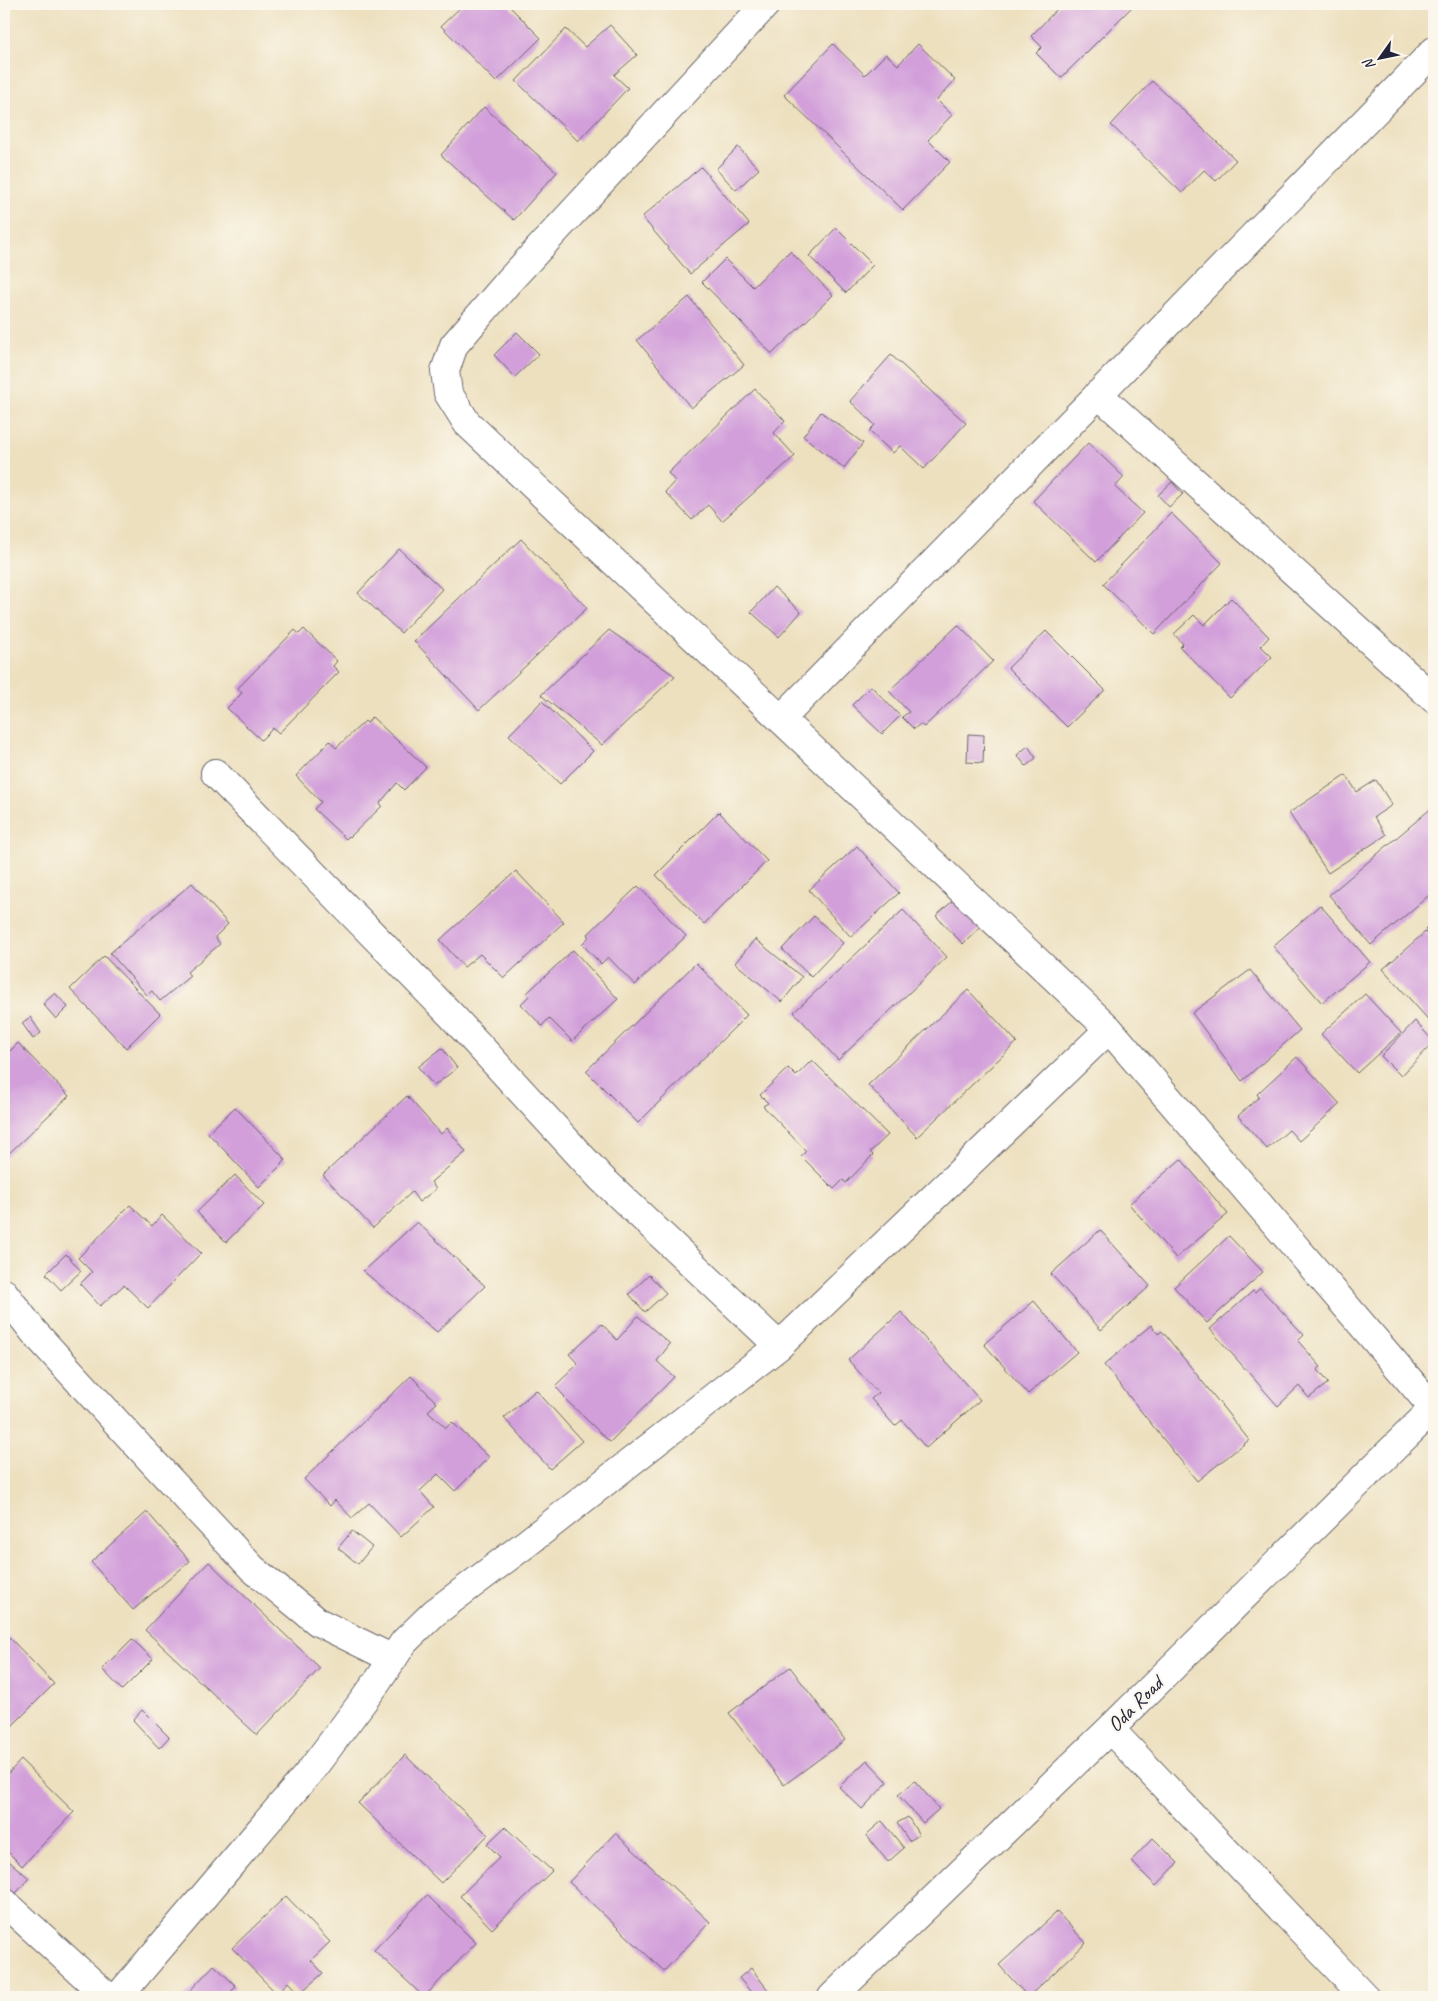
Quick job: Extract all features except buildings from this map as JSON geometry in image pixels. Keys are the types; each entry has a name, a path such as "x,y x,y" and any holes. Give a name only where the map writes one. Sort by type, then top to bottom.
{"street":[{"path":"766,4 509,281 454,345 445,371 448,393 467,423 1109,1029 1434,1408"},
{"path":"781,719 1434,51"},
{"path":"1098,394 1434,698"},
{"path":"215,773 452,1016 601,1178 779,1346"},
{"path":"118,1997 312,1769 378,1681 404,1642 434,1613 527,1544 779,1346 1109,1029"},
{"path":"4,1293 41,1339 253,1569 318,1622 393,1658"},
{"name":"Oda Road","path":"832,1997 1110,1729 1434,1408"},
{"path":"1110,1729 1365,1997"},
{"path":"4,1902 108,1997"}]}
